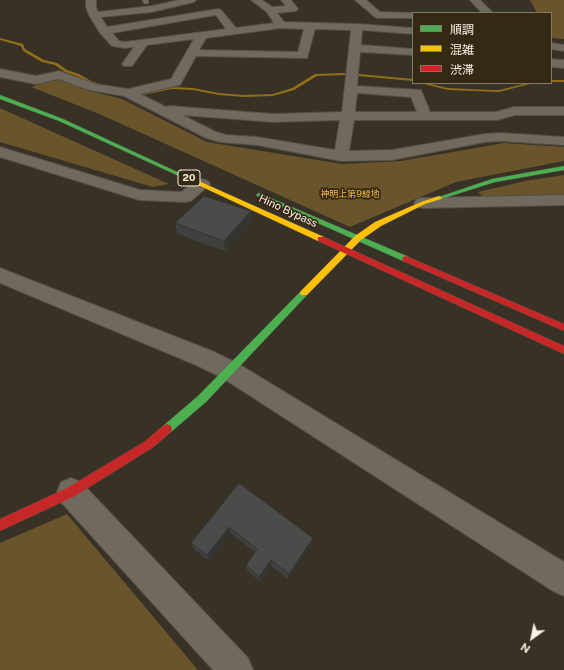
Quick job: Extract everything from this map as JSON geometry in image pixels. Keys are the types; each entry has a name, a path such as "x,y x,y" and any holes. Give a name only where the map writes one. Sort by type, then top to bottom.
{"main road":[{"name":"Hino Bypass","path":"0,97 31,108 202,184 564,350"},
{"path":"0,525 71,492 148,445 202,399 345,250 358,238 385,220 424,203 494,180 564,168"},
{"name":"Hino Bypass","path":"253,192 564,328"}],"street":[{"path":"91,0 91,7 94,15 104,31 116,44 125,45 281,25 357,27 412,31"},
{"path":"94,15 152,9 191,0"},
{"path":"256,0 270,10 281,25"},
{"path":"270,10 293,9 286,0"},
{"path":"475,0 487,12"},
{"path":"361,1 376,1"},
{"path":"361,1 378,15 412,15"},
{"path":"104,31 218,12 233,31"},
{"path":"192,53 303,56 310,26"},
{"path":"341,156 348,116 357,27"},
{"path":"128,93 176,82 202,35"},
{"path":"128,64 143,43"},
{"path":"552,46 564,48"},
{"path":"355,48 412,52"},
{"path":"552,63 564,64"},
{"path":"0,73 36,80 59,75 93,87 128,93 211,135 225,139 257,141 341,156 392,155 485,138 501,137 564,141"},
{"path":"351,89 416,93 425,116"},
{"path":"159,109 273,118 348,116 497,116 514,111 564,111"},
{"path":"1,154 139,195 185,197 202,184"},
{"path":"424,203 564,200"},
{"path":"0,275 197,355 229,370 564,580"},
{"path":"71,492 236,670"}],"green space":[{"path":"530,0 564,0 564,39 552,38 552,12 536,12"},
{"name":"神明上第9緑地","path":"55,79 87,90 122,99 207,142 342,164 401,161 504,143 564,147 564,161 456,182 350,227 97,113 31,87"},
{"path":"0,108 169,184 153,187 0,142"},
{"path":"564,175 564,199 487,200 478,192 525,181"},
{"path":"67,514 198,670 0,670 0,543"}],"building":[{"path":"204,196 251,211 224,241 175,223"},
{"path":"239,483 313,538 289,574 271,560 259,577 246,565 257,549 229,527 207,555 191,543"}],"waterway":[{"path":"0,39 22,45 24,50 43,61 56,64 66,71 78,75 90,82 104,86"},
{"path":"142,94 172,88 193,89 219,94 244,96 273,95 293,89 316,75 344,74"},
{"path":"359,75 412,80"},
{"path":"552,81 564,81"},
{"path":"426,84 448,89 490,91 499,91 528,84"}],"traffic: fast":[{"path":"0,97 61,120 183,176"},
{"path":"439,198 494,180 564,168"},
{"path":"259,195 406,259"},
{"path":"167,429 202,399 304,293"}],"traffic: slow":[{"path":"183,176 321,239"},
{"path":"304,293 358,238 378,224 423,203 439,198"}],"traffic: jam":[{"path":"321,239 564,350"},
{"path":"406,259 564,328"},
{"path":"0,525 71,492 148,445 167,429"}]}
